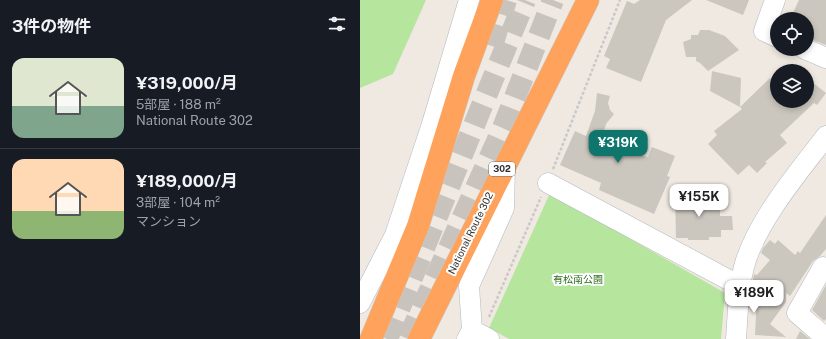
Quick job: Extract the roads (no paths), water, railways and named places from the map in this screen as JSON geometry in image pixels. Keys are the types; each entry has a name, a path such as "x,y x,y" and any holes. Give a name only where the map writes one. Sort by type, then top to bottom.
{"highway":[{"path":"371,339 418,226 464,76 492,0"},
{"name":"National Route 302","path":"419,339 588,0"}],"street":[{"path":"360,303 395,235 431,127 469,0"},
{"path":"771,12 775,0"},
{"path":"770,14 764,31 770,34"},
{"path":"814,53 826,58"},
{"path":"736,339 740,286 746,259 765,221 826,136"},
{"path":"476,336 469,286 504,208 505,164"},
{"path":"548,183 740,286"},
{"path":"826,269 823,267 797,313 826,338"}],"tunnel":[{"path":"492,46 506,0"},
{"path":"387,339 525,0"},
{"path":"408,339 503,128 553,0"}],"park label":[{"name":"有松南公園","path":"578,279"}]}
